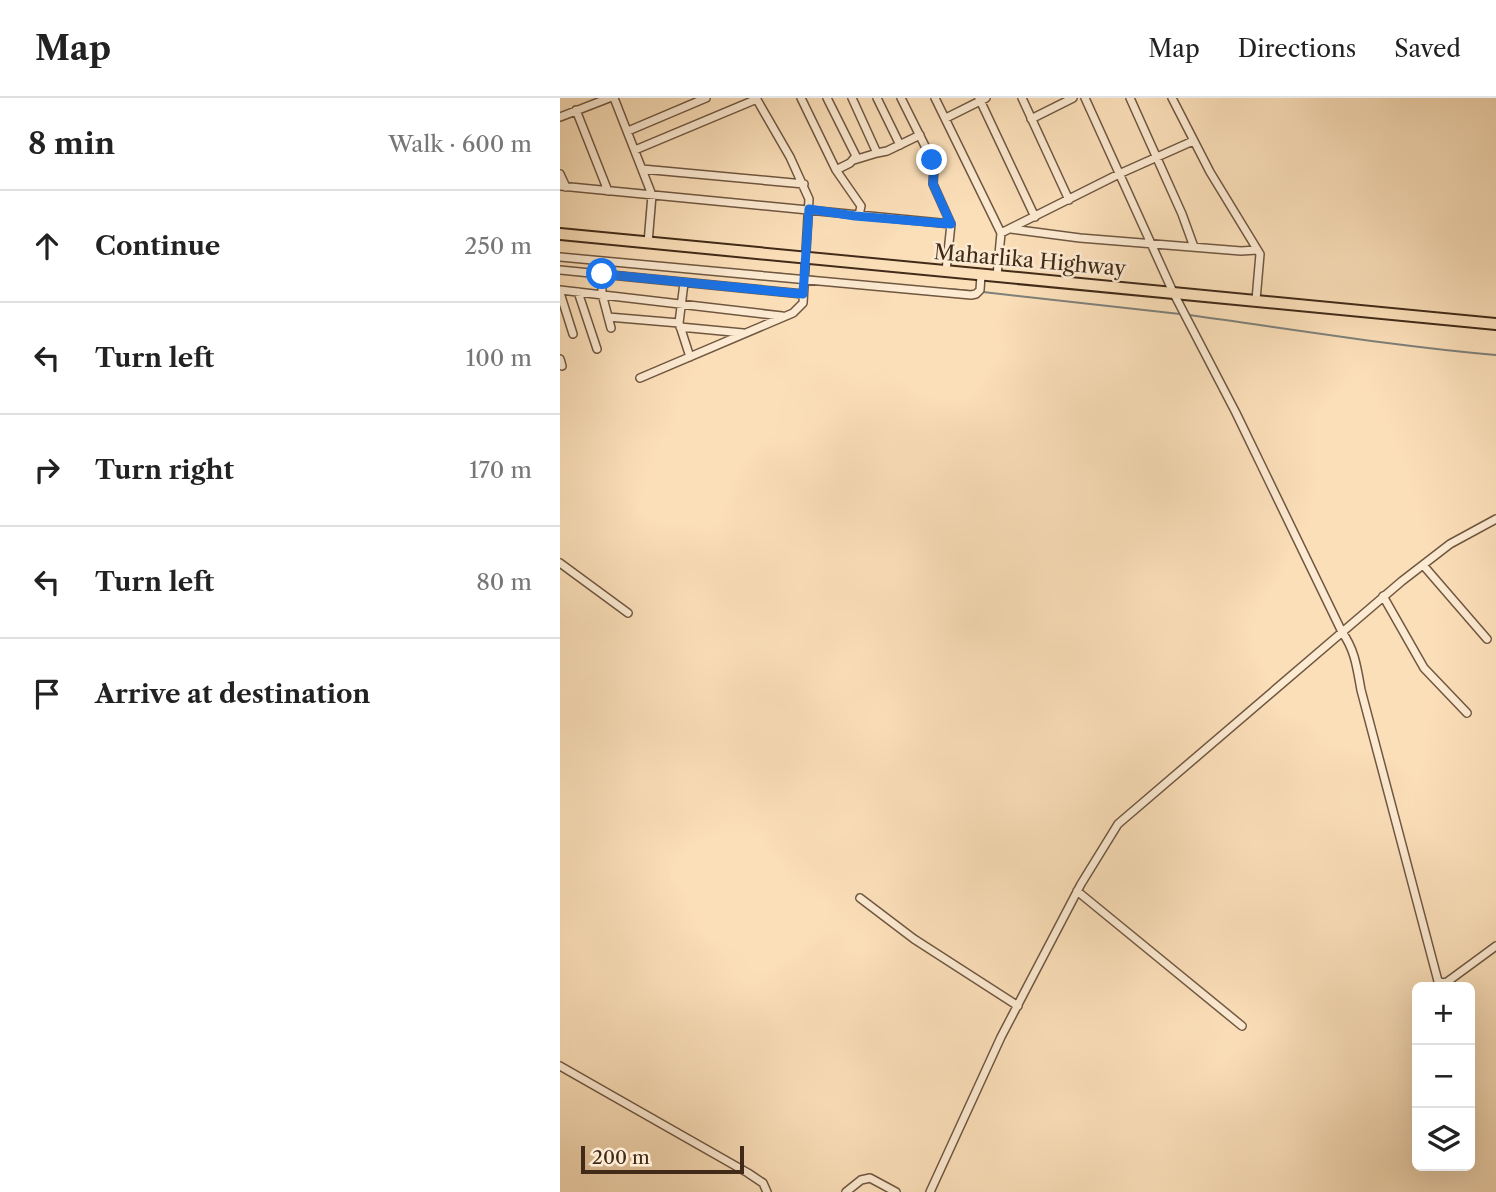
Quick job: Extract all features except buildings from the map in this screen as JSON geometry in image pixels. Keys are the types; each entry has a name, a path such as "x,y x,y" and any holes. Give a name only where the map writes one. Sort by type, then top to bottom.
{"highway":[{"name":"Maharlika Highway","path":"560,234 1496,324"}],"street":[{"path":"560,117 609,98"},
{"path":"614,98 652,195 648,243"},
{"path":"628,131 706,98"},
{"path":"801,98 836,170 860,206 859,215"},
{"path":"827,98 854,153 854,160"},
{"path":"852,98 877,153"},
{"path":"877,98 900,145"},
{"path":"901,98 934,167 934,187 951,224 946,271"},
{"path":"935,98 1001,233 997,276"},
{"path":"1022,98 1069,200"},
{"path":"1031,119 1073,98"},
{"path":"1085,98 1173,292 1236,413 1342,632 1351,644 1438,981 1442,984 1447,982 1496,946"},
{"path":"1130,98 1194,247"},
{"path":"1172,98 1193,141 1257,250 1261,260 1256,300"},
{"path":"635,150 757,99 804,184 809,209 800,307 785,316 639,378"},
{"path":"946,118 982,99 1035,217"},
{"path":"576,110 608,191"},
{"path":"836,170 854,160 887,151 920,135"},
{"path":"1001,233 1119,174 1193,141"},
{"path":"642,169 804,184"},
{"path":"560,174 563,187 951,224"},
{"path":"1011,229 1080,238 1257,250"},
{"path":"560,257 971,295 980,290 981,275"},
{"path":"560,270 803,294"},
{"path":"602,274 602,294 611,328"},
{"path":"684,283 680,325 690,357"},
{"path":"573,334 560,292 602,294 785,316"},
{"path":"578,292 597,349"},
{"path":"608,317 744,334"},
{"path":"930,1192 1000,1037 1077,891 1110,834 1125,816 1383,596 1450,544 1496,519"},
{"path":"560,563 628,613"},
{"path":"1423,565 1487,639"},
{"path":"1383,596 1424,668 1467,713"},
{"path":"1077,891 1242,1026"},
{"path":"860,898 914,939 1018,1006"},
{"path":"560,1066 748,1172 762,1183 767,1192"},
{"path":"846,1192 860,1180 870,1178 896,1192"}],"waterway":[{"path":"774,273 801,276"},
{"path":"809,276 821,278"},
{"path":"949,289 971,291"},
{"path":"983,292 1180,314"},
{"path":"1189,315 1496,355"}],"route":[{"path":"602,274 803,294 809,209 855,216 951,224 933,184 932,160"}]}
